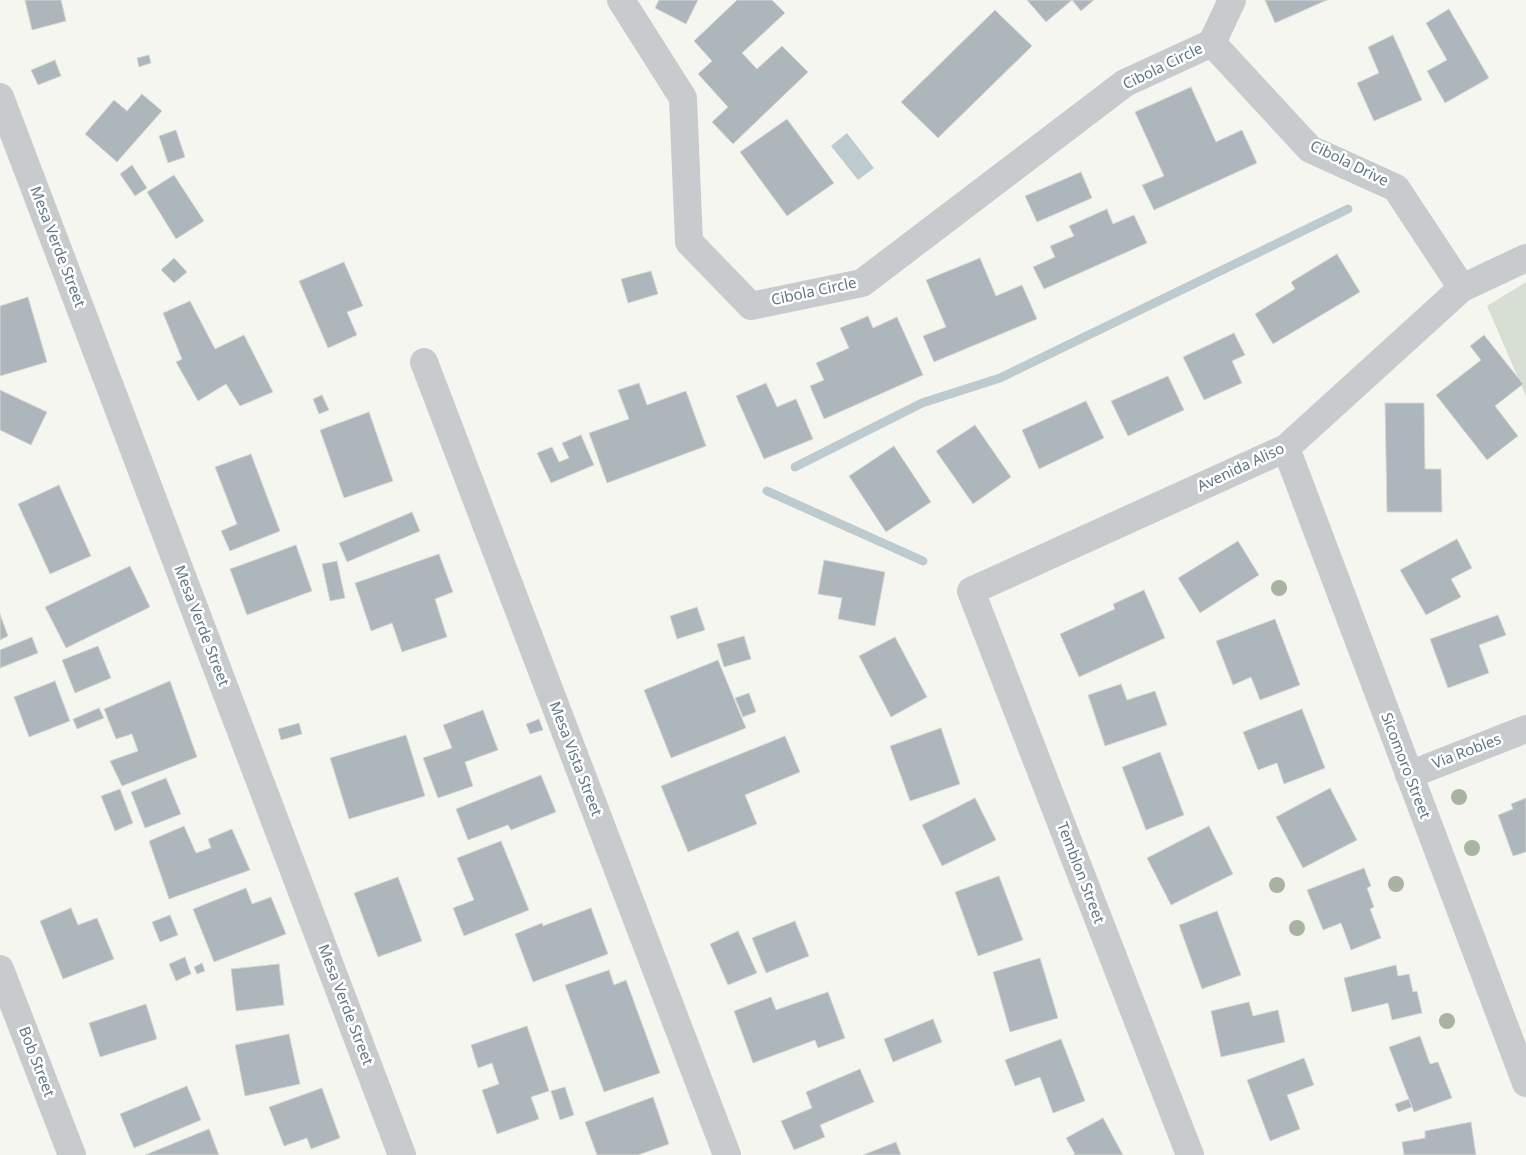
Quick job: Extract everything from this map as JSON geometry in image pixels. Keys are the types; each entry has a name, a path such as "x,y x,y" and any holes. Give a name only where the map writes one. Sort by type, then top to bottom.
{"street":[{"name":"Cibola Circle","path":"621,0 682,98 688,242 751,306 862,283 1125,84 1212,44"},
{"path":"1212,44 1232,0"},
{"name":"Cibola Drive","path":"1212,44 1310,149 1396,188 1462,288"},
{"name":"Mesa Verde Street","path":"0,97 402,1155"},
{"name":"Avenida Aliso","path":"971,592 1286,448 1462,288 1526,258"},
{"name":"Mesa Vista Street","path":"424,362 726,1155"},
{"name":"Sicomoro Street","path":"1286,448 1526,1083"},
{"name":"Temblon Street","path":"971,592 1190,1155"},
{"name":"Via Robles","path":"1409,775 1526,729"},
{"name":"Bob Street","path":"0,969 72,1155"}],"shaded area":[{"path":"847,133 874,168 858,180 831,146"},
{"path":"1526,282 1526,396 1487,306"}],"building":[{"path":"25,0 61,0 66,21 32,30"},
{"path":"659,0 698,0 686,24 655,8"},
{"path":"737,0 772,0 785,13 742,53 757,69 782,46 808,72 733,144 712,122 728,107 698,74 712,61 694,41"},
{"path":"1027,0 1072,0 1046,22"},
{"path":"1072,0 1094,0 1081,11"},
{"path":"1265,0 1327,0 1275,23"},
{"path":"1449,9 1489,78 1445,103 1427,71 1447,60 1426,23"},
{"path":"995,10 1032,46 938,138 901,102"},
{"path":"1393,35 1422,100 1374,121 1357,83 1379,73 1368,47"},
{"path":"149,55 151,63 139,67 137,58"},
{"path":"55,60 61,76 38,85 31,70"},
{"path":"1191,87 1216,142 1242,130 1257,163 1154,210 1142,185 1164,176 1135,112"},
{"path":"142,94 162,111 117,162 85,134 114,100 127,111"},
{"path":"787,119 834,183 787,216 740,152"},
{"path":"176,130 185,157 168,163 159,136"},
{"path":"132,165 147,188 135,196 120,174"},
{"path":"1081,172 1092,198 1037,222 1025,196"},
{"path":"174,175 204,221 176,239 147,192"},
{"path":"1107,209 1113,224 1134,215 1147,243 1044,289 1033,267 1055,257 1050,246 1074,236 1069,226"},
{"path":"1337,254 1360,292 1273,344 1255,314 1295,289 1291,282"},
{"path":"174,258 187,272 174,283 161,270"},
{"path":"980,258 996,296 1022,285 1037,319 934,362 923,336 946,327 926,280"},
{"path":"344,262 363,306 347,312 357,335 328,348 299,281"},
{"path":"651,271 658,294 628,303 621,279"},
{"path":"28,297 47,362 0,376 0,306"},
{"path":"190,301 215,349 244,335 273,392 240,406 226,384 198,401 176,362 182,359 163,313"},
{"path":"868,316 873,328 897,317 923,375 824,419 810,386 824,380 816,363 849,348 840,328"},
{"path":"1234,333 1245,355 1232,361 1242,383 1204,400 1183,357"},
{"path":"1484,335 1523,384 1495,406 1518,436 1487,460 1436,395 1481,360 1470,346"},
{"path":"1168,376 1184,410 1128,436 1111,401"},
{"path":"639,383 647,405 686,391 706,446 607,483 589,433 629,419 618,390"},
{"path":"766,383 777,407 796,399 813,439 764,459 736,396"},
{"path":"0,390 47,412 31,445 0,430"},
{"path":"322,395 329,410 319,414 313,399"},
{"path":"1086,401 1104,438 1039,469 1022,430"},
{"path":"1385,403 1424,403 1425,469 1441,469 1442,512 1387,512"},
{"path":"369,412 393,481 344,498 320,430"},
{"path":"975,425 1011,477 973,504 936,451"},
{"path":"581,435 594,465 551,483 537,453 552,447 559,462 569,458 562,443"},
{"path":"894,446 931,502 886,532 849,476"},
{"path":"251,454 280,531 230,551 221,531 237,524 215,467"},
{"path":"59,485 91,556 50,574 18,504"},
{"path":"412,512 420,531 347,562 339,543"},
{"path":"1457,539 1472,568 1451,579 1461,597 1426,615 1400,570"},
{"path":"1238,541 1259,575 1200,613 1178,578"},
{"path":"296,545 312,591 247,615 230,569"},
{"path":"439,554 453,592 435,599 447,637 402,652 392,623 371,631 355,583"},
{"path":"824,560 885,572 875,626 838,619 842,598 818,594"},
{"path":"337,561 345,598 330,601 322,564"},
{"path":"130,566 150,607 66,648 45,607"},
{"path":"1144,590 1165,638 1079,677 1060,634 1115,609 1113,604"},
{"path":"697,607 705,630 677,639 670,616"},
{"path":"0,614 8,636 0,640"},
{"path":"1498,615 1506,635 1479,645 1489,673 1448,688 1430,639"},
{"path":"1275,619 1300,685 1260,700 1251,677 1233,685 1216,641"},
{"path":"744,636 751,659 724,667 717,644"},
{"path":"32,637 38,653 0,668 0,650"},
{"path":"895,637 927,697 891,717 859,656"},
{"path":"98,646 111,678 75,693 62,660"},
{"path":"718,660 746,728 671,758 644,690"},
{"path":"55,681 70,721 29,737 14,697"},
{"path":"170,681 197,757 122,786 110,761 138,751 132,734 116,739 104,709"},
{"path":"1121,684 1127,700 1155,691 1167,725 1105,746 1088,695"},
{"path":"749,693 756,712 743,717 735,698"},
{"path":"99,708 104,718 77,729 73,719"},
{"path":"1302,709 1325,768 1284,784 1277,763 1258,770 1243,732"},
{"path":"483,710 498,750 465,762 473,786 438,798 423,758 452,748 443,725"},
{"path":"539,719 543,730 530,734 526,724"},
{"path":"299,723 302,734 281,740 278,729"},
{"path":"941,728 960,784 910,801 890,746"},
{"path":"406,735 425,796 349,819 330,758"},
{"path":"785,736 800,772 745,795 757,824 688,852 661,786"},
{"path":"1160,752 1184,815 1146,830 1122,767"},
{"path":"541,775 556,812 511,830 508,825 468,840 456,809"},
{"path":"166,778 181,814 145,828 131,792"},
{"path":"1330,788 1357,840 1303,868 1276,817"},
{"path":"120,789 133,823 115,831 101,796"},
{"path":"975,798 996,840 942,866 922,825"},
{"path":"1526,798 1526,852 1513,856 1498,815 1513,809 1511,804"},
{"path":"184,826 196,853 211,848 208,839 232,829 250,870 169,899 149,841"},
{"path":"1209,826 1233,874 1171,905 1147,858"},
{"path":"501,841 529,910 464,936 453,908 474,900 457,858"},
{"path":"1364,868 1371,886 1367,888 1374,907 1370,909 1381,938 1351,950 1341,923 1323,930 1307,890"},
{"path":"999,876 1023,940 978,956 955,892"},
{"path":"398,877 422,941 378,957 354,893"},
{"path":"246,888 252,904 271,897 286,934 214,962 193,909"},
{"path":"71,908 78,925 97,918 114,959 63,979 40,921"},
{"path":"591,908 608,954 533,982 515,934 542,923 543,926"},
{"path":"1217,911 1241,975 1202,989 1179,925"},
{"path":"170,915 178,935 160,942 152,922"},
{"path":"795,921 809,956 766,973 752,938"},
{"path":"738,931 757,973 728,985 710,944"},
{"path":"185,957 191,974 176,981 169,964"},
{"path":"1040,958 1058,1018 1010,1032 993,972"},
{"path":"202,963 205,971 197,974 194,967"},
{"path":"279,964 284,1005 236,1011 231,969"},
{"path":"1396,965 1398,976 1409,974 1413,992 1417,991 1422,1013 1392,1020 1388,1003 1352,1012 1344,978"},
{"path":"609,970 614,985 626,980 660,1073 604,1092 565,985"},
{"path":"828,992 845,1038 818,1048 815,1040 753,1063 734,1011 771,997 776,1010"},
{"path":"1249,1002 1253,1016 1278,1010 1285,1042 1221,1057 1211,1011"},
{"path":"146,1004 157,1039 100,1057 89,1023"},
{"path":"933,1019 942,1042 893,1062 884,1039"},
{"path":"527,1026 549,1091 531,1097 539,1119 497,1134 482,1090 499,1084 492,1063 478,1068 471,1045"},
{"path":"289,1034 300,1084 245,1096 235,1045"},
{"path":"1420,1036 1430,1064 1438,1062 1452,1098 1414,1112 1389,1047"},
{"path":"1061,1039 1085,1101 1053,1113 1040,1077 1015,1086 1005,1060"},
{"path":"1304,1058 1314,1085 1287,1095 1300,1129 1270,1141 1247,1080"},
{"path":"860,1069 874,1102 820,1125 825,1137 794,1150 781,1121 812,1108 806,1092"},
{"path":"187,1086 201,1120 134,1148 120,1114"},
{"path":"565,1087 574,1115 560,1120 551,1091"},
{"path":"322,1088 340,1138 311,1149 307,1138 284,1146 269,1107"},
{"path":"653,1097 669,1144 638,1155 597,1155 585,1122"},
{"path":"1409,1099 1412,1107 1398,1112 1395,1104"},
{"path":"1103,1118 1123,1155 1073,1155 1075,1154 1066,1138"},
{"path":"1471,1122 1476,1155 1404,1155 1402,1142 1425,1138 1425,1131"},
{"path":"209,1129 219,1155 145,1155"},
{"path":"896,1142 901,1155 863,1155"}],"waterway":[{"path":"795,467 922,403 1000,378 1348,209"},
{"path":"767,491 923,561"}]}
